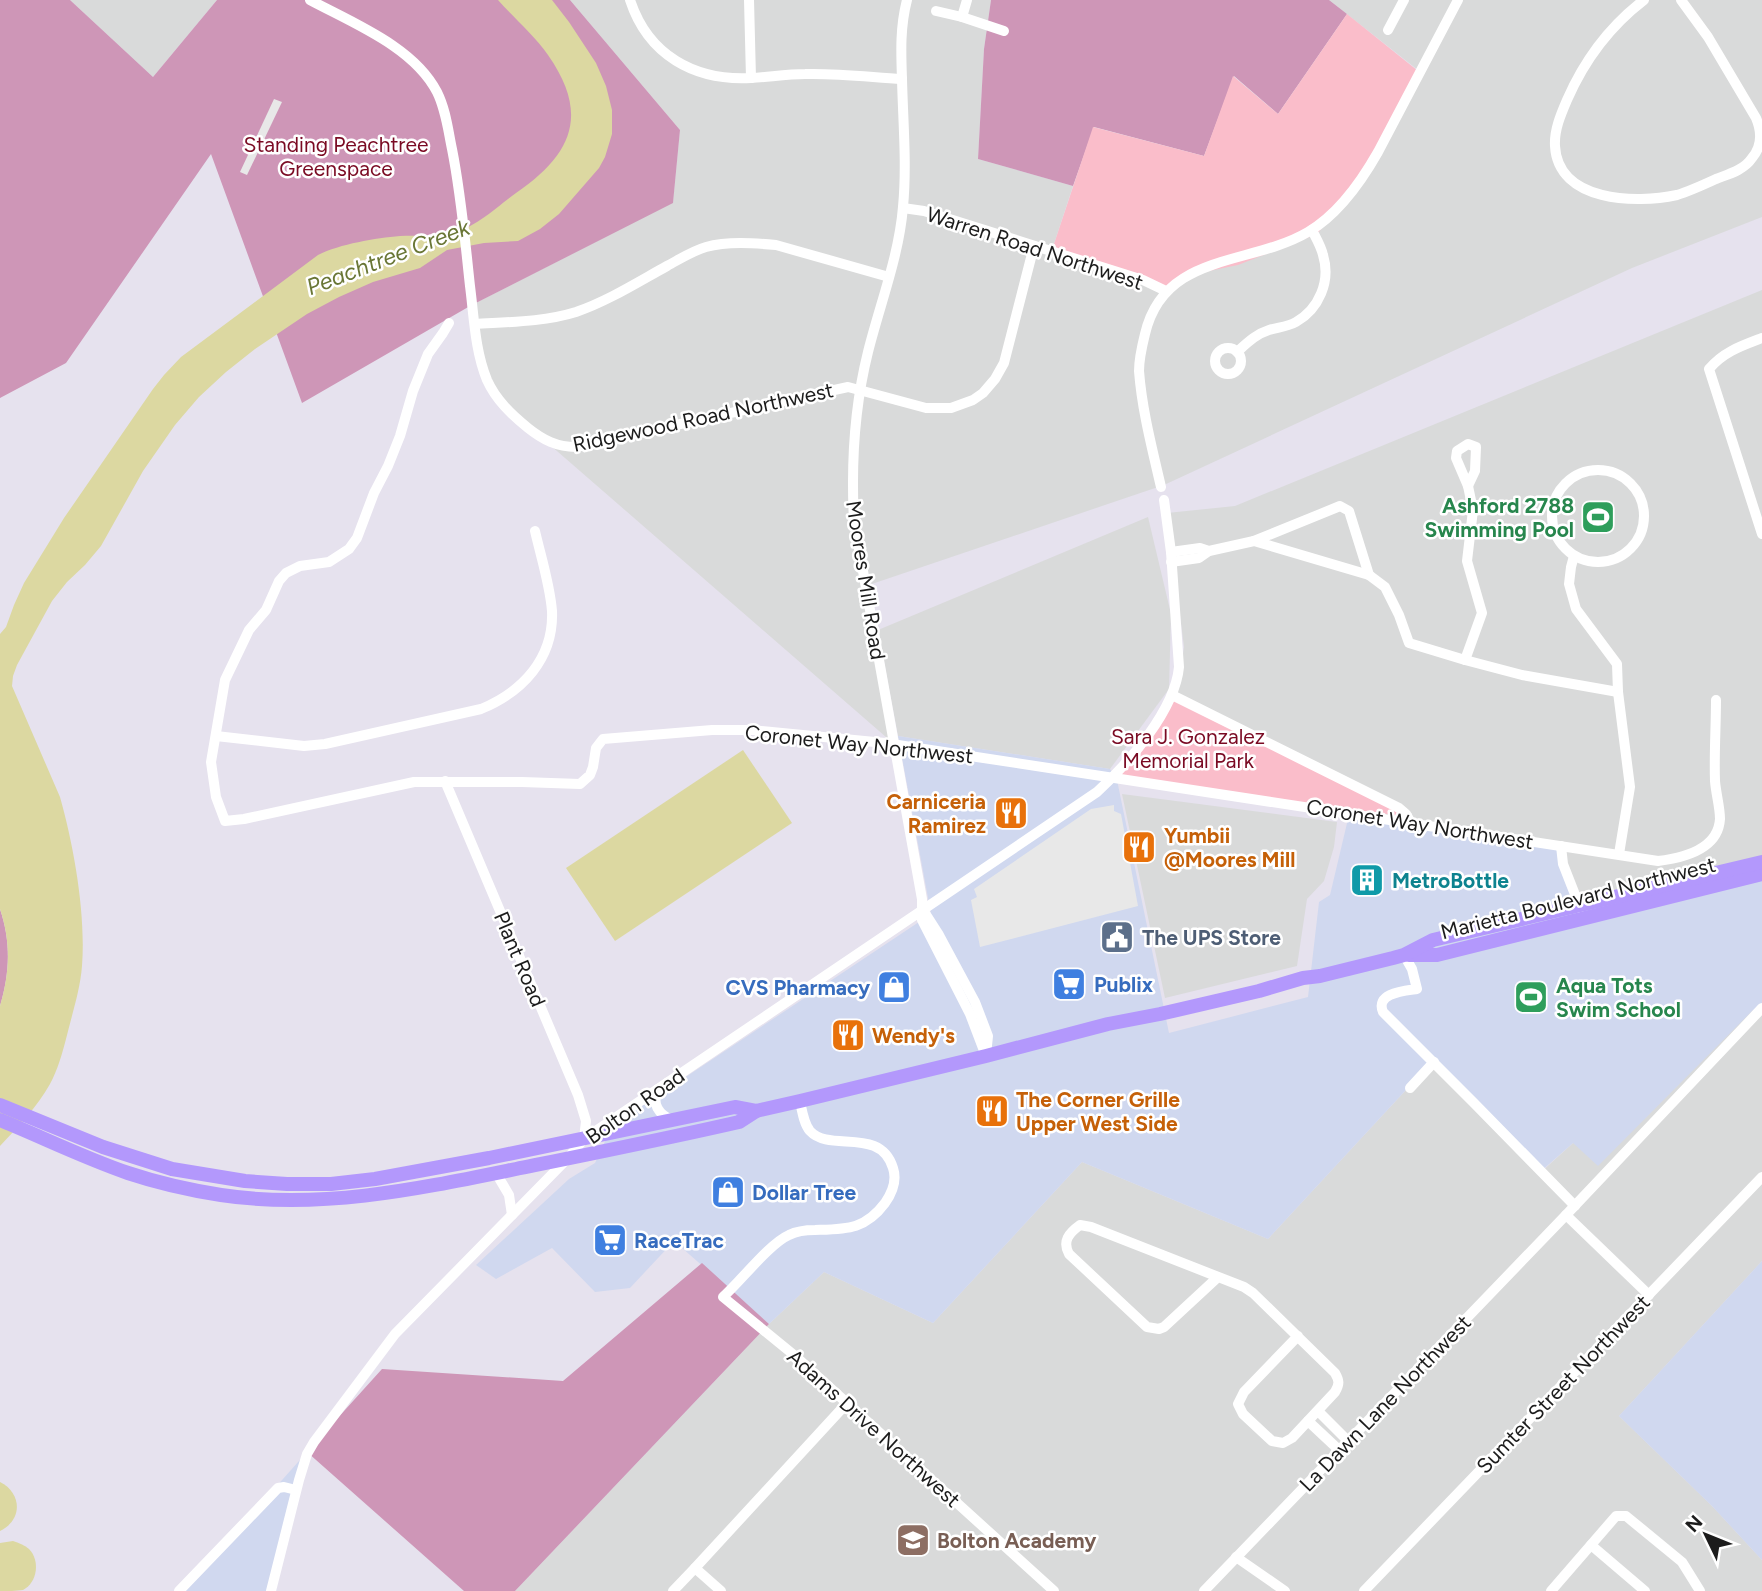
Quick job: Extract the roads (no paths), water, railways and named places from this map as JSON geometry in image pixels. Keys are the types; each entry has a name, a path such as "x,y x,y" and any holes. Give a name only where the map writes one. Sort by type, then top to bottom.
{"main road":[{"path":"0,1105 125,1172 154,1181 223,1195 265,1199 341,1199 387,1194 739,1122 756,1111 1108,1024 1404,955 1433,940 1580,912 1762,862"},
{"name":"Marietta Boulevard Northwest","path":"1580,912 1762,874"},
{"path":"0,1120 172,1168 236,1180 331,1184 375,1179 735,1107 756,1111"}],"street":[{"name":"Ridgewood Road Northwest","path":"310,0 379,36 401,52 431,83 445,114 464,226 482,366 498,399 513,416 538,436 564,447 576,447 848,387 926,408 963,405 983,393 1004,363 1034,246"},
{"path":"629,0 651,40 671,58 693,70 714,76 751,78 807,74 902,79"},
{"path":"749,0 751,78"},
{"name":"Moores Mill Road","path":"907,0 900,41 903,208 898,240 859,391 852,457 854,521 923,910 975,1002 988,1036 986,1056"},
{"path":"962,17 967,0"},
{"path":"1388,30 1404,0"},
{"path":"1161,486 1147,425 1139,369 1147,323 1155,306 1166,291 1181,278 1197,270 1280,245 1312,230 1341,205 1371,164 1458,0"},
{"path":"1644,0 1606,36 1581,71 1558,125 1555,146 1560,166 1576,184 1595,193 1633,199 1654,199 1678,194 1741,169 1751,160 1760,142 1756,118 1708,37 1681,0"},
{"path":"936,11 1003,31"},
{"name":"Warren Road Northwest","path":"903,208 924,211 1143,280 1166,291"},
{"path":"1237,352 1260,334 1298,321 1317,303 1324,285 1326,268 1322,250 1312,230"},
{"path":"475,324 529,321 576,312 696,251 715,245 776,245 889,277"},
{"name":"Coronet Way Northwest","path":"449,323 428,354 413,391 400,436 357,538 349,549 329,562 300,566 286,573 279,581 266,610 249,630 225,680 211,762 216,797 225,821 414,782 580,784 590,775 596,748 603,739 712,730 752,730 894,744 1658,861 1691,854 1708,844 1718,830 1717,700"},
{"path":"1762,338 1735,348 1718,358 1709,369 1762,534"},
{"path":"1589,471 1607,471 1624,478 1636,491 1643,507 1643,524 1637,541 1625,554 1608,561 1591,562 1574,556 1560,544 1553,527 1552,509 1559,491 1572,478 1589,471"},
{"path":"1465,660 1482,613 1467,561 1473,510 1468,486"},
{"path":"1164,500 1179,667 1178,681 1172,695 1399,808 1411,823"},
{"path":"1171,557 1200,548 1209,551 1254,541 1340,506 1349,511 1369,575"},
{"path":"216,736 304,746 325,744 481,709 499,701 529,677 539,662 551,626 551,602 535,531"},
{"path":"1254,541 1369,575 1385,587 1409,643 1522,675 1618,692"},
{"path":"1574,556 1569,584 1577,609 1617,664 1630,787 1619,855"},
{"name":"Bolton Road","path":"271,1591 296,1490 307,1454 314,1442 391,1339 584,1139 1097,792 1147,736 1172,695"},
{"name":"Plant Road","path":"444,781 578,1094 586,1121 584,1139"},
{"name":"Coronet Way Northwest","path":"1561,846 1563,864 1580,912"},
{"path":"1404,955 1412,969 1417,989 1385,997 1380,1008 1575,1206 1762,1008"},
{"path":"1410,1088 1434,1062"},
{"path":"657,1090 654,1103 660,1113 672,1120"},
{"name":"Adams Drive Northwest","path":"800,1101 810,1130 818,1137 867,1144 880,1150 889,1159 894,1170 892,1192 879,1211 857,1227 806,1230 792,1233 778,1241 728,1300 794,1355 1054,1591"},
{"path":"496,1173 509,1195 512,1215"},
{"name":"Sumter Street Northwest","path":"1364,1591 1762,1177"},
{"name":"La Dawn Lane Northwest","path":"1204,1591 1575,1206"},
{"path":"1566,1215 1649,1295"},
{"path":"1218,1277 1164,1327 1153,1329 1147,1327 1069,1254 1065,1247 1066,1239 1080,1225 1091,1227 1244,1287 1254,1293 1298,1336 1335,1373 1339,1387 1292,1438 1283,1443 1272,1441 1242,1414 1238,1404 1244,1392 1298,1336"},
{"path":"673,1591 847,1403"},
{"path":"1318,1411 1348,1441"},
{"path":"1308,1421 1339,1450"},
{"path":"179,1591 278,1488 296,1490"},
{"path":"1551,1591 1616,1516 1626,1516 1682,1562 1700,1591"},
{"path":"1591,1545 1645,1591"},
{"path":"1236,1557 1285,1591"},
{"path":"695,1568 721,1591"}],"water":[{"name":"Peachtree Creek","path":"498,0 552,0 596,63 612,110 612,134 599,168 559,214 540,229 518,241 484,243 447,250 420,268 373,282 339,297 307,314 226,372 199,397 175,425 143,471 101,546 52,601 17,665 12,686 60,797 65,816 78,881 83,946 78,993 55,1073 33,1109 0,1146 0,1006 8,957 0,909 0,634 6,627 24,583 64,518 153,389 181,357 318,255 369,240 442,235 458,231 484,217 551,163 569,132 569,96 548,55"},
{"path":"743,750 792,823 615,941 566,868"},
{"path":"0,1482 13,1493 17,1506 13,1520 0,1531"},
{"path":"13,1541 25,1546 33,1554 36,1571 32,1582 23,1590 0,1591 0,1543"}],"place":[{"name":"Ashford 2788 Swimming Pool","path":"1598,517"},
{"name":"Carniceria Ramirez","path":"1011,813"},
{"name":"Yumbii @Moores Mill","path":"1139,847"},
{"name":"MetroBottle","path":"1367,880"},
{"name":"The UPS Store","path":"1117,937"},
{"name":"Publix","path":"1069,984"},
{"name":"CVS Pharmacy","path":"894,987"},
{"name":"Aqua Tots Swim School","path":"1531,997"},
{"name":"Wendy's","path":"848,1035"},
{"name":"The Corner Grille Upper West Side","path":"992,1111"},
{"name":"Dollar Tree","path":"728,1192"},
{"name":"RaceTrac","path":"610,1240"},
{"name":"Bolton Academy","path":"913,1540"}],"park label":[{"name":"Standing Peachtree Greenspace","path":"336,156"},
{"name":"Sara J. Gonzalez Memorial Park","path":"1188,748"}]}
